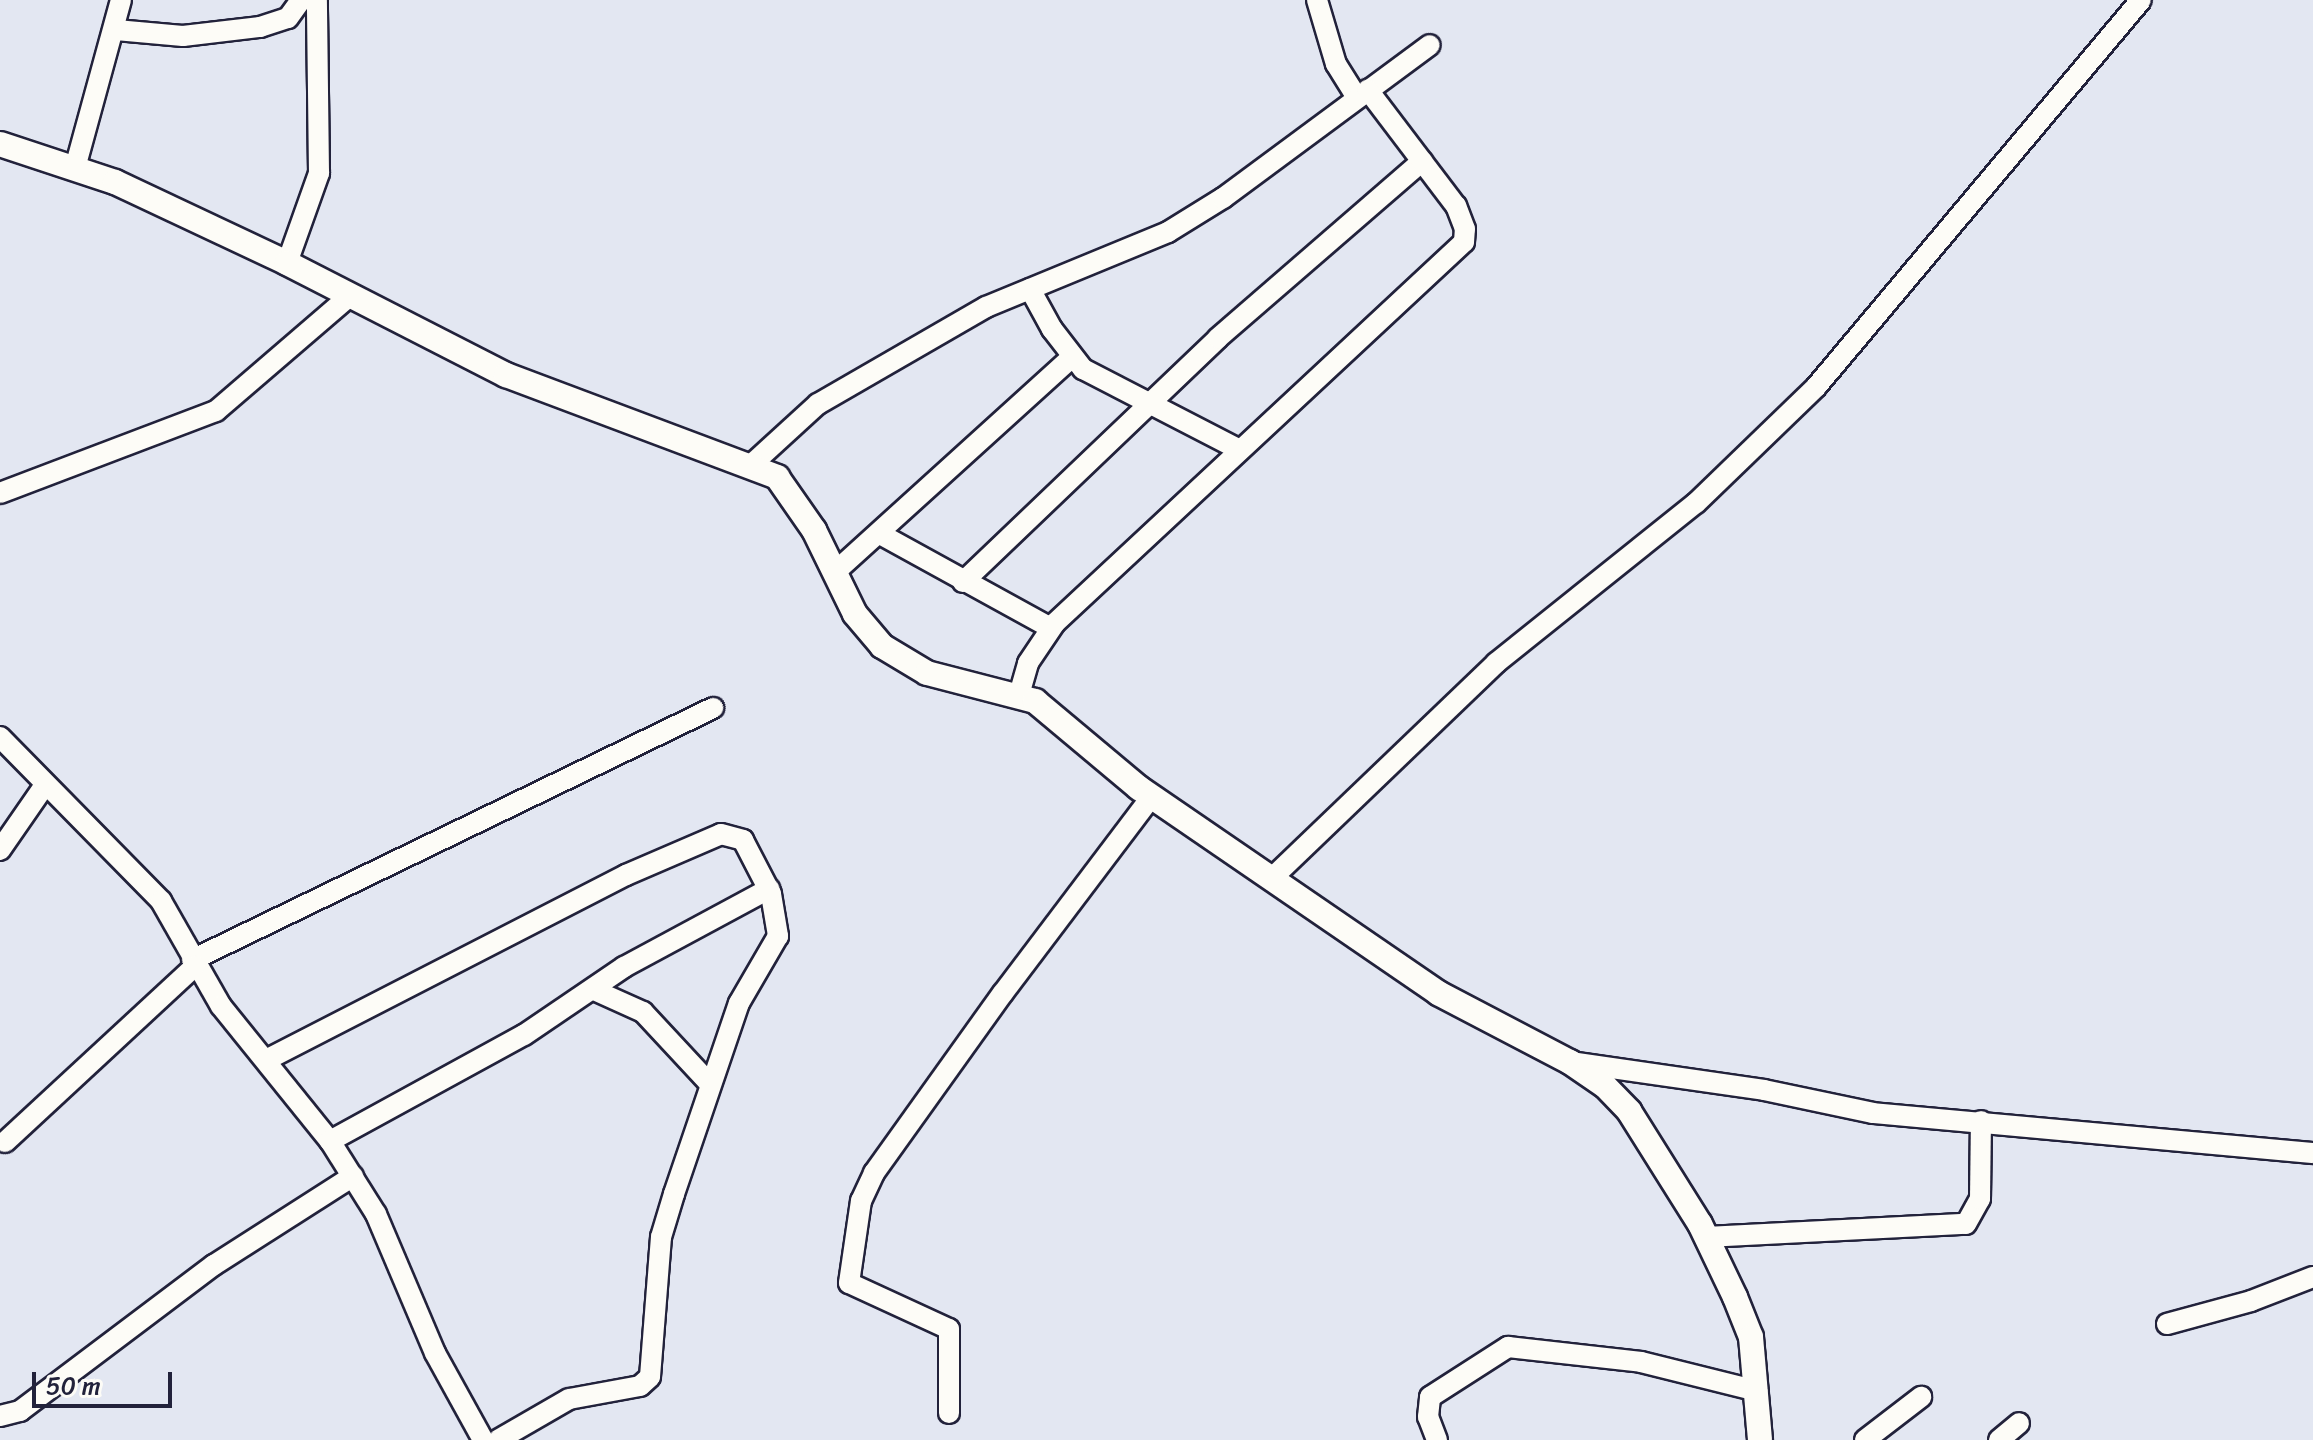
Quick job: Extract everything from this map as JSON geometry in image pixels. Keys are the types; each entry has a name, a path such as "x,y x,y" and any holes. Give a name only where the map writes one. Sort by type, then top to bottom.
{"street":[{"path":"75,168 116,30 121,0"},
{"path":"116,30 183,36 277,25 301,0"},
{"path":"287,263 319,173 317,0"},
{"path":"1019,695 1028,663 1051,628 1238,449 1464,242 1462,218 1422,161 1336,64 1317,0"},
{"path":"1271,879 1496,663 1696,503 1816,387 2141,0"},
{"path":"750,466 818,404 986,307 1168,232 1430,45"},
{"path":"0,144 75,168 287,263 506,375 777,477 835,572 864,628 902,661 927,673 1019,695 1070,727 1152,796 1438,993 1570,1062 1629,1111 1706,1237 1751,1337 1760,1440"},
{"path":"963,582 1153,405 1218,338 1422,161"},
{"path":"1030,289 1071,358 1238,449"},
{"path":"0,493 216,411 351,295"},
{"path":"835,572 1071,358"},
{"path":"880,534 1051,628"},
{"path":"5,1142 194,963 713,708"},
{"path":"0,737 161,901 194,963 330,1141 353,1176 394,1252 435,1353 483,1440"},
{"path":"0,850 45,785"},
{"path":"949,1413 949,1329 849,1283 861,1201 874,1173 984,1018 1152,796"},
{"path":"266,1060 488,948 538,917 721,834 743,840 769,889 778,936 739,1003 709,1083 661,1237 650,1377 640,1386 569,1399 498,1440"},
{"path":"330,1141 524,1035 624,967 769,889"},
{"path":"594,990 643,1012 709,1083"},
{"path":"1570,1062 1764,1090 1873,1113 2309,1149"},
{"path":"1706,1237 1966,1224 1980,1199 1981,1121"},
{"path":"0,1416 20,1411 214,1265 353,1176"},
{"path":"2167,1324 2313,1277"},
{"path":"1437,1440 1428,1417 1430,1397 1508,1347 1641,1362 1757,1391"},
{"path":"1865,1440 1921,1397"},
{"path":"1999,1440 2019,1423"}]}
